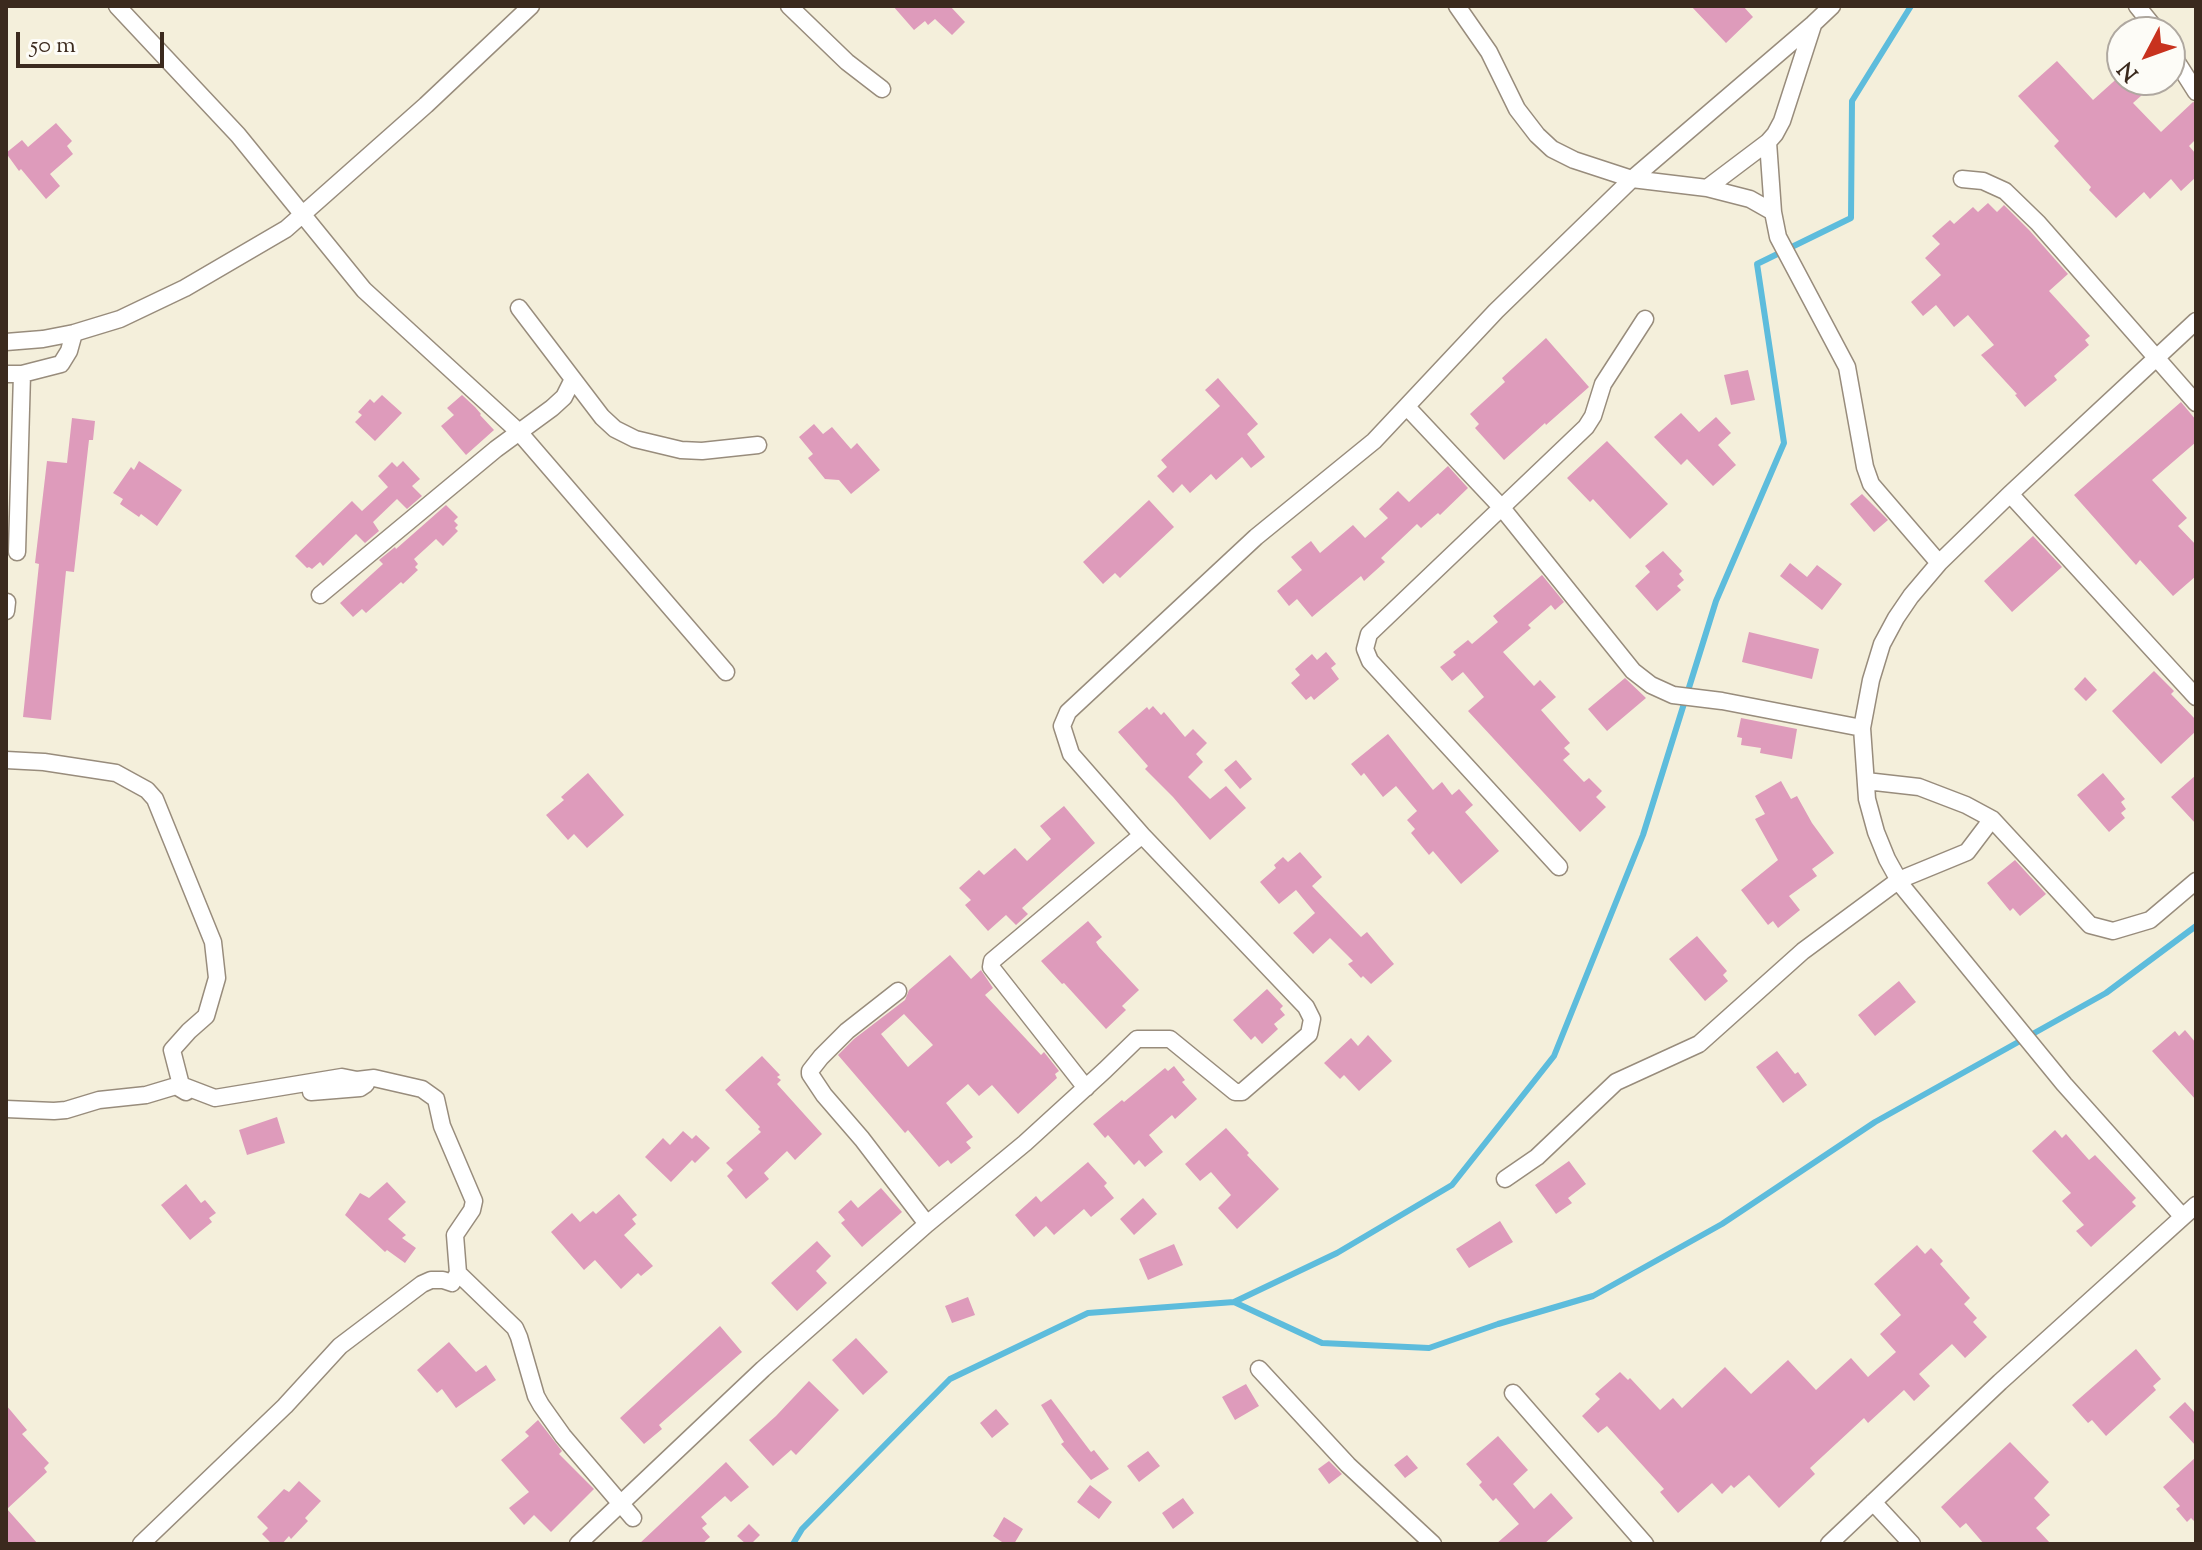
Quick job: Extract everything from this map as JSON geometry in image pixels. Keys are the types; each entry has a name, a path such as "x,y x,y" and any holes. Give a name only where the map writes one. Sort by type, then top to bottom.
{"street":[{"path":"117,6 238,135 364,290 519,432 726,672"},
{"path":"6,342 74,333 120,319 185,288 286,229 426,105 531,6"},
{"path":"789,6 847,62 882,89"},
{"path":"1457,6 1489,52 1517,109 1552,149 1574,160 1632,179 1707,188 1750,199 1773,212"},
{"path":"578,1544 773,1359 1025,1143 1137,1039 1170,1039 1235,1092 1242,1092 1309,1034 1312,1019 1306,1007 1142,835 1071,754 1062,726 1068,712 1256,537 1374,441 1496,311 1632,179 1832,6"},
{"path":"1707,188 1768,142 1782,121 1813,24"},
{"path":"1768,142 1778,237 1847,367 1865,467 1871,484 1939,563"},
{"path":"1962,179 1983,181 2005,191 2038,223 2196,403"},
{"path":"519,308 602,417 615,429 635,439 681,450 758,445"},
{"path":"1559,867 1370,661 1365,649 1369,634 1586,427 1593,416 1603,384 1645,319"},
{"path":"2182,1216 2064,1084 1899,880 1876,832 1867,799 1862,728 1882,644 1911,596 1939,563 2010,494 2196,321"},
{"path":"17,552 14,374 61,364 74,333"},
{"path":"320,595 519,432 533,424 564,397 573,379"},
{"path":"1407,407 1502,508 1633,671 1651,685 1673,695 1722,701 1862,728"},
{"path":"2010,494 2196,697"},
{"path":"6,611 7,602"},
{"path":"6,760 44,762 116,773 147,790 155,799 205,917 213,942 217,978 206,1016 172,1050 181,1085 215,1098 342,1077 357,1080 374,1078 422,1089 436,1099 442,1126 474,1201 472,1210 455,1235 458,1273 452,1283 431,1280 422,1284 340,1346 285,1406 141,1544"},
{"path":"1866,781 1919,787 1992,819 2090,925 2113,931 2150,920 2196,881"},
{"path":"1505,1179 1537,1157 1616,1082 1699,1044 1803,951 1899,880 1967,852 1992,819"},
{"path":"1086,1088 991,967 992,961 1142,835"},
{"path":"898,991 847,1031 821,1057 810,1074 927,1224"},
{"path":"6,1109 66,1110 99,1100 146,1095 176,1086 198,1099 209,1100 355,1089 374,1078"},
{"path":"1829,1544 2000,1382 2196,1205"},
{"path":"458,1273 515,1328 541,1405 563,1436 633,1518"},
{"path":"1259,1369 1348,1465 1433,1544"},
{"path":"1513,1393 1645,1544"},
{"path":"1873,1502 1912,1544"}],"building":[{"path":"893,6 950,6 965,22 952,35 935,19 928,25 925,21 914,30"},
{"path":"1691,6 1743,6 1753,17 1726,43"},
{"path":"2057,61 2093,100 2106,88 2106,96 2141,96 2133,103 2161,132 2193,102 2196,103 2196,139 2189,146 2196,154 2196,177 2181,191 2171,179 2150,199 2144,192 2116,218 2054,146 2059,141 2018,96"},
{"path":"56,123 72,141 67,146 73,154 50,174 60,186 46,199 6,153 22,140 28,147"},
{"path":"1988,203 1997,212 2004,205 2068,274 2049,291 2090,336 2085,340 2089,345 2054,376 2057,380 2025,407 1981,355 1994,345 1968,315 1954,327 1936,305 1923,316 1911,302 1941,275 1925,258 1940,244 1932,236 1950,220 1954,224 1973,207 1978,212"},
{"path":"1546,338 1589,387 1504,460 1475,428 1479,424 1470,414 1505,382 1502,378"},
{"path":"1748,370 1755,400 1731,405 1724,375"},
{"path":"1218,378 1258,424 1247,434 1265,457 1251,468 1242,457 1216,480 1211,474 1190,493 1182,484 1173,493 1157,476 1167,467 1161,460 1220,406 1205,390"},
{"path":"382,395 402,413 375,441 355,422 362,415 358,412 370,399 374,403"},
{"path":"462,395 494,430 466,455 441,426 454,415 447,408"},
{"path":"2181,402 2196,420 2196,442 2152,480 2187,518 2178,526 2196,545 2196,576 2173,596 2140,560 2136,565 2074,495"},
{"path":"1681,413 1699,432 1716,417 1731,433 1718,445 1736,465 1713,486 1687,459 1681,465 1654,437"},
{"path":"72,418 95,421 93,440 89,440 74,572 66,571 51,720 23,717 39,564 35,563 47,461 67,463"},
{"path":"814,424 823,434 832,427 851,449 857,443 880,470 851,494 839,480 825,479 808,458 813,454 799,437"},
{"path":"1607,441 1668,504 1630,539 1593,499 1590,502 1567,478"},
{"path":"139,461 182,490 157,526 120,504 123,499 113,493 131,467 134,470"},
{"path":"403,461 420,479 412,486 422,496 407,509 397,499 373,522 379,531 365,543 356,534 323,566 320,562 312,569 307,568 295,556 352,501 362,511 388,487 378,476 392,462 397,467"},
{"path":"1448,466 1468,488 1440,515 1438,513 1421,528 1417,524 1381,558 1385,562 1364,581 1361,576 1312,617 1297,599 1289,606 1277,591 1302,570 1291,557 1311,541 1320,553 1353,525 1365,538 1388,518 1379,509 1398,491 1409,502"},
{"path":"1862,494 1888,520 1874,532 1850,504"},
{"path":"1149,500 1174,527 1120,578 1115,573 1103,584 1083,562"},
{"path":"446,505 458,517 454,521 458,531 443,546 436,539 414,559 418,570 366,613 362,609 353,617 340,603 383,564 379,560"},
{"path":"2033,536 2062,567 2012,612 1984,581"},
{"path":"1663,551 1682,571 1679,574 1684,580 1677,586 1681,590 1657,611 1635,586 1650,572 1645,566"},
{"path":"1790,563 1807,577 1817,565 1842,584 1822,610 1780,576"},
{"path":"1542,575 1564,602 1555,610 1551,605 1528,625 1531,628 1503,652 1534,686 1540,680 1556,697 1541,710 1570,743 1564,748 1570,754 1563,760 1584,782 1589,778 1602,791 1596,797 1606,807 1580,832 1468,711 1484,697 1463,672 1452,681 1440,667 1456,655 1453,652 1468,640 1472,644 1498,622 1493,616"},
{"path":"1749,632 1819,649 1812,679 1742,662"},
{"path":"1326,652 1336,664 1331,668 1339,679 1314,700 1311,696 1306,700 1291,683 1300,675 1295,669 1312,654 1317,660"},
{"path":"2154,671 2196,720 2196,731 2161,764 2112,711"},
{"path":"2085,677 2097,690 2086,701 2074,689"},
{"path":"1625,678 1646,698 1607,731 1588,709"},
{"path":"1153,706 1161,715 1164,712 1185,737 1193,729 1207,743 1196,754 1203,762 1188,777 1210,799 1226,786 1246,808 1210,840 1145,769 1148,766 1118,732 1147,707 1149,710"},
{"path":"1741,718 1797,729 1792,759 1760,753 1761,748 1741,745 1742,738 1737,737"},
{"path":"1388,734 1433,790 1442,782 1452,795 1459,789 1473,805 1465,812 1499,851 1461,884 1433,851 1429,855 1411,833 1415,829 1407,820 1417,811 1396,786 1383,797 1364,773 1361,776 1351,764"},
{"path":"1236,760 1252,779 1240,789 1224,770"},
{"path":"588,773 624,815 587,848 574,834 568,840 546,815"},
{"path":"2103,773 2125,799 2121,802 2126,809 2121,813 2125,818 2109,832 2077,795"},
{"path":"2196,775 2196,824 2171,797"},
{"path":"1781,781 1791,799 1797,796 1834,853 1812,869 1817,876 1789,896 1800,910 1778,928 1773,921 1768,925 1741,890 1778,860 1755,819 1765,814 1755,796"},
{"path":"1064,806 1095,843 1022,908 1028,914 1016,925 1006,915 988,931 965,905 971,900 959,888 979,870 984,875 1015,848 1027,861 1051,839 1040,826"},
{"path":"1300,852 1322,877 1312,886 1361,937 1367,932 1394,964 1371,984 1348,964 1353,961 1330,938 1313,954 1293,933 1315,913 1296,890 1279,904 1260,882 1283,857 1288,862"},
{"path":"2015,860 2046,894 2020,916 2013,908 2010,911 1987,883"},
{"path":"1088,921 1102,937 1096,942 1099,947 1139,990 1122,1006 1126,1010 1106,1029 1041,961"},
{"path":"1697,936 1727,971 1723,975 1728,981 1705,1001 1669,959"},
{"path":"950,955 971,979 981,970 993,988 985,995 1041,1055 1044,1052 1059,1071 1055,1074 1057,1078 1018,1114 992,1085 979,1096 968,1084 946,1103 973,1137 966,1142 971,1148 951,1164 948,1160 939,1167 908,1130 905,1133 838,1055 905,1000 909,990","holes":["904,1014 933,1045 908,1067 881,1034"]},
{"path":"1899,981 1916,1002 1875,1036 1858,1015"},
{"path":"1267,989 1283,1006 1280,1009 1285,1015 1274,1024 1278,1029 1262,1044 1255,1036 1251,1040 1233,1020"},
{"path":"2185,1030 2196,1043 2196,1100 2152,1051 2175,1031 2179,1036"},
{"path":"1368,1035 1392,1061 1359,1091 1344,1075 1340,1079 1324,1063 1351,1038 1358,1046"},
{"path":"1777,1051 1807,1085 1783,1103 1756,1067"},
{"path":"762,1056 780,1075 777,1077 781,1080 777,1084 822,1134 795,1160 787,1151 764,1173 769,1179 746,1199 727,1176 733,1170 726,1163 761,1132 760,1127 725,1090"},
{"path":"1174,1066 1185,1080 1182,1082 1197,1099 1175,1119 1172,1115 1149,1135 1163,1152 1145,1167 1139,1160 1134,1165 1108,1135 1105,1138 1093,1124 1165,1068 1168,1071"},
{"path":"277,1117 285,1143 247,1155 239,1130"},
{"path":"1226,1128 1279,1189 1237,1229 1218,1208 1231,1195 1211,1172 1200,1181 1185,1164"},
{"path":"2055,1130 2062,1138 2066,1134 2089,1160 2095,1155 2136,1198 2132,1202 2136,1206 2091,1247 2076,1231 2084,1225 2062,1201 2071,1193 2032,1151"},
{"path":"683,1131 692,1139 696,1135 710,1148 695,1163 692,1160 671,1182 645,1157 663,1138 670,1145"},
{"path":"1569,1161 1586,1184 1568,1198 1572,1203 1556,1214 1535,1185"},
{"path":"1088,1162 1107,1183 1104,1186 1114,1198 1091,1217 1084,1209 1054,1235 1046,1226 1034,1237 1015,1215 1036,1196 1041,1202"},
{"path":"387,1182 406,1202 388,1219 406,1235 402,1238 416,1248 405,1263 387,1250 385,1252 345,1215 360,1193 369,1198"},
{"path":"186,1184 201,1203 205,1200 216,1213 209,1218 212,1222 190,1240 161,1205"},
{"path":"881,1188 902,1212 862,1247 841,1223 845,1220 838,1212 851,1200 858,1208"},
{"path":"619,1194 637,1215 632,1219 636,1224 624,1235 653,1266 641,1276 638,1273 621,1289 595,1260 584,1270 551,1232 572,1213 580,1222 593,1211 596,1214"},
{"path":"1143,1198 1157,1214 1134,1235 1120,1219"},
{"path":"1500,1221 1513,1242 1469,1268 1456,1249"},
{"path":"817,1241 831,1256 816,1271 827,1283 797,1311 771,1283"},
{"path":"1174,1244 1183,1265 1148,1280 1139,1259"},
{"path":"1917,1245 1925,1254 1931,1248 1943,1261 1940,1264 1970,1298 1964,1304 1977,1318 1973,1322 1987,1337 1965,1358 1952,1344 1919,1374 1930,1386 1914,1401 1904,1390 1868,1423 1864,1418 1810,1468 1815,1474 1779,1508 1749,1475 1722,1494 1712,1483 1678,1513 1660,1492 1664,1489 1607,1426 1598,1433 1582,1416 1600,1399 1595,1394 1620,1372 1628,1380 1630,1378 1660,1410 1673,1398 1682,1408 1725,1367 1751,1394 1788,1360 1816,1390 1851,1358 1868,1377 1896,1352 1880,1334 1901,1315 1874,1284"},
{"path":"968,1297 975,1315 952,1323 945,1306"},
{"path":"720,1326 742,1352 659,1425 662,1429 644,1444 620,1418"},
{"path":"856,1338 888,1372 863,1395 832,1360"},
{"path":"449,1342 476,1372 486,1365 496,1380 456,1408 442,1389 437,1393 417,1370"},
{"path":"2136,1349 2161,1379 2153,1386 2156,1390 2106,1436 2092,1420 2088,1423 2072,1405"},
{"path":"809,1381 839,1410 796,1455 791,1450 773,1466 749,1440"},
{"path":"1246,1384 1259,1406 1235,1420 1222,1397"},
{"path":"1051,1399 1091,1452 1094,1450 1109,1469 1091,1480 1061,1444 1064,1442 1041,1405"},
{"path":"2185,1402 2196,1414 2196,1446 2169,1417"},
{"path":"6,1405 27,1430 22,1434 49,1463 44,1468 47,1472 7,1509 38,1544 6,1544"},
{"path":"996,1409 1009,1424 992,1438 980,1423"},
{"path":"538,1420 562,1451 559,1454 594,1489 551,1532 534,1515 524,1525 509,1508 529,1492 501,1460 529,1436 525,1432"},
{"path":"1498,1436 1528,1470 1513,1484 1534,1509 1551,1493 1573,1518 1544,1544 1496,1544 1519,1524 1496,1498 1493,1501 1466,1464"},
{"path":"2010,1442 2049,1482 2034,1498 2050,1515 2036,1528 2051,1544 1984,1544 1966,1523 1960,1528 1941,1507"},
{"path":"1148,1451 1160,1466 1139,1482 1127,1466"},
{"path":"1407,1455 1418,1468 1405,1478 1394,1465"},
{"path":"2196,1457 2196,1523 2191,1518 2187,1522 2176,1509 2180,1506 2163,1487"},
{"path":"1329,1461 1342,1474 1329,1484 1318,1469"},
{"path":"726,1462 749,1487 731,1502 725,1496 701,1517 707,1524 702,1528 710,1537 702,1544 639,1544"},
{"path":"299,1481 321,1501 291,1539 289,1536 282,1544 272,1544 262,1534 268,1528 257,1517 284,1489 289,1492"},
{"path":"1090,1485 1112,1502 1099,1519 1077,1502"},
{"path":"1183,1498 1194,1513 1173,1529 1162,1513"},
{"path":"1004,1517 1023,1529 1014,1544 1005,1544 993,1536"},
{"path":"749,1524 760,1535 751,1544 746,1544 737,1536"}],"waterway":[{"path":"793,1544 802,1529 950,1379 1088,1313 1234,1302 1337,1253 1452,1185 1554,1056 1643,835 1716,601 1784,443 1757,264 1851,218 1852,101 1911,6"},
{"path":"1234,1302 1322,1343 1429,1348 1593,1296 1722,1224 1875,1122 2106,993 2196,926"}]}
